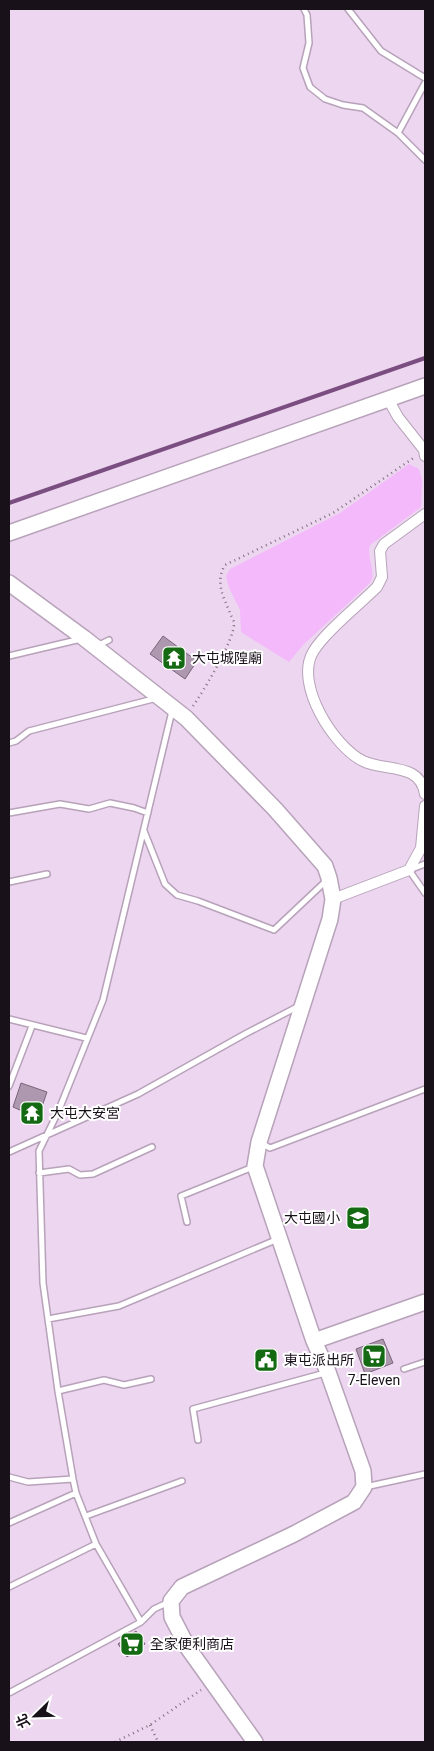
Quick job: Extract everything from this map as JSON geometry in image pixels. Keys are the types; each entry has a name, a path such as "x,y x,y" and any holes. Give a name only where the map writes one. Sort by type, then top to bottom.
{"street":[{"path":"9,533 425,386"},
{"path":"388,399 398,417 425,453"},
{"path":"425,514 384,544 380,551 382,577 377,587 322,640 312,654 308,676 319,714 352,754 364,762 412,774 421,780 425,794"},
{"path":"9,583 186,718 275,809 324,866 329,878 333,899 330,919 259,1142 255,1166 314,1342 328,1372 363,1471 364,1487 354,1502 294,1534 182,1587 171,1601 172,1617 188,1648 255,1742"},
{"path":"333,899 409,870 421,848 425,806"},
{"path":"314,1342 425,1302"}],"lane":[{"path":"304,9 307,16 309,43 303,68 310,87 324,99 343,105 363,108 398,133 425,160"},
{"path":"348,9 381,51 425,78"},
{"path":"398,133 425,83"},
{"path":"9,656 109,640"},
{"path":"9,743 16,741 29,731 160,698"},
{"path":"141,1622 96,1544 76,1493 58,1391 43,1283 39,1151 58,1112 86,1038 103,1000 173,708"},
{"path":"9,813 60,804 89,809 110,803 148,813"},
{"path":"144,831 165,884 177,896 198,901 274,930 329,878"},
{"path":"425,864 409,870 425,893"},
{"path":"9,882 47,874"},
{"path":"9,1152 138,1094 245,1034 304,1004"},
{"path":"9,1019 86,1038"},
{"path":"9,1086 32,1026"},
{"path":"259,1142 270,1148 425,1088"},
{"path":"39,1173 69,1169 80,1175 94,1174 152,1147"},
{"path":"187,1222 181,1196 255,1166"},
{"path":"48,1319 119,1306 280,1238"},
{"path":"404,1369 425,1362"},
{"path":"198,1440 193,1408 328,1372"},
{"path":"58,1391 104,1380 124,1385 151,1379"},
{"path":"364,1487 425,1474"},
{"path":"9,1477 28,1482 73,1479"},
{"path":"86,1516 182,1482"},
{"path":"9,1523 76,1493"},
{"path":"9,1588 96,1544"},
{"path":"9,1693 141,1622 154,1609 171,1601"}],"path":[{"path":"186,718 209,681 231,635 234,623 220,590 220,573 225,566 333,513 425,453"},
{"path":"115,1742 150,1725 212,1682"},
{"path":"150,1725 158,1742"}],"shaded area":[{"path":"409,464 419,469 422,480 421,507 370,545 369,555 372,578 370,583 304,644 289,662 241,632 240,610 229,588 226,576 230,569 340,513"}],"building":[{"name":"大屯城隍廟","path":"163,636 197,661 185,679 150,654"},
{"path":"21,1083 47,1092 38,1118 13,1107"},
{"name":"7-Eleven","path":"383,1339 393,1363 365,1374 356,1349"},
{"name":"全家便利商店","path":"136,1631 145,1644 127,1657 118,1644"}],"waterway":[{"path":"9,503 425,358"}],"place":[{"name":"大屯城隍廟","path":"174,658"},
{"name":"大屯大安宮","path":"32,1113"},
{"name":"大屯國小","path":"358,1218"},
{"name":"7-Eleven","path":"374,1356"},
{"name":"東屯派出所","path":"266,1360"},
{"name":"全家便利商店","path":"132,1644"}]}
